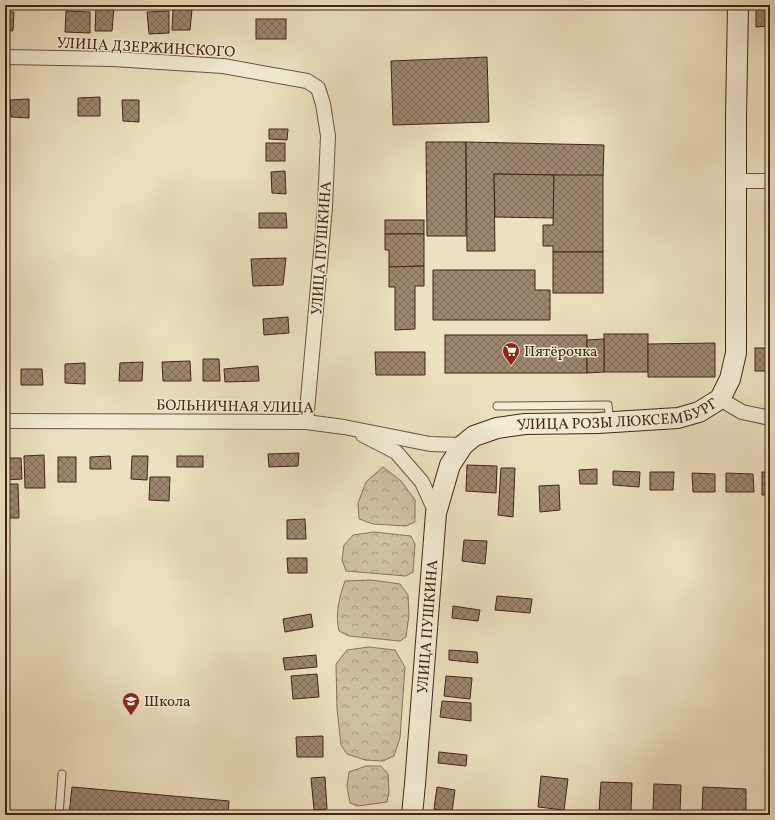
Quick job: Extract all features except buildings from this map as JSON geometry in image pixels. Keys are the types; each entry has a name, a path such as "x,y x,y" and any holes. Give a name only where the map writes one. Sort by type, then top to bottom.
{"main road":[{"path":"720,399 730,379 736,352 738,5"},
{"name":"УЛИЦА РОЗЫ ЛЮКСЕМБУРГ","path":"463,444 474,436 497,428 525,424 610,422 678,418 699,412 720,399"},
{"name":"УЛИЦА ПУШКИНА","path":"412,815 436,513 450,465 463,444"}],"street":[{"name":"УЛИЦА ДЗЕРЖИНСКОГО","path":"5,57 113,59 223,66 307,81"},
{"name":"УЛИЦА ПУШКИНА","path":"306,422 325,207 328,136 323,104 318,88 307,81"},
{"path":"736,181 770,181"},
{"name":"УЛИЦА РОЗЫ ЛЮКСЕМБУРГ","path":"720,399 742,412 770,418"},
{"name":"БОЛЬНИЧНАЯ УЛИЦА","path":"5,421 306,422 344,427 430,444 463,444"},
{"path":"344,427 354,430 396,452 422,482 436,513"}],"lane":[{"path":"497,406 608,405 610,422"},
{"path":"59,815 62,774"}],"green space":[{"path":"383,467 401,481 415,500 415,522 406,526 373,524 359,519 358,503 366,482"},
{"path":"374,532 411,536 415,544 413,572 406,576 346,571 342,560 344,545 353,535"},
{"path":"371,580 400,584 408,595 409,615 406,637 400,641 349,636 339,631 337,618 338,606 345,581"},
{"path":"369,647 395,650 405,667 400,738 394,756 383,761 365,760 347,754 341,745 337,709 336,664 347,650"},
{"path":"366,766 381,766 388,774 389,792 387,802 358,806 350,803 347,786 349,772"}],"place":[{"name":"Пятёрочка","path":"511,366"},
{"name":"Школа","path":"131,716"}]}
